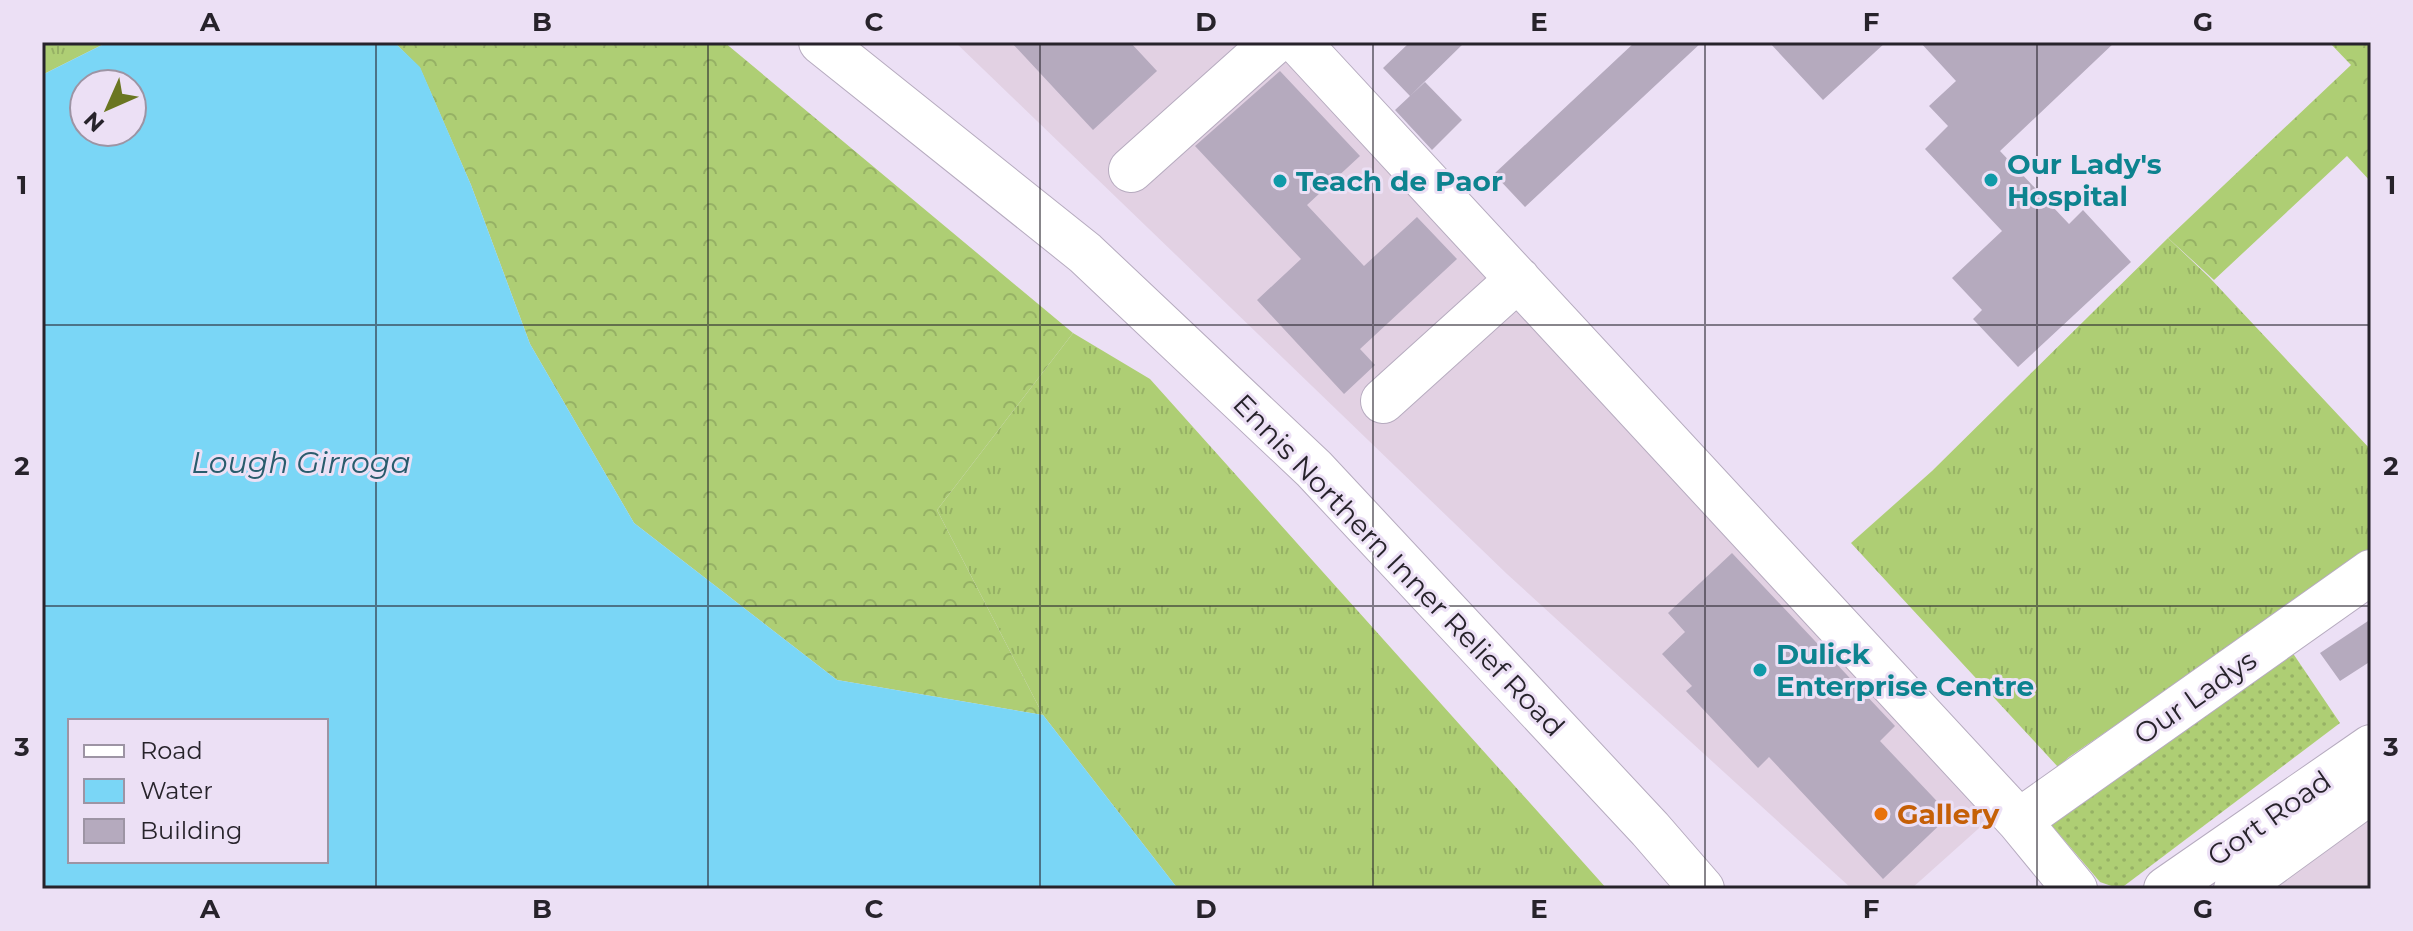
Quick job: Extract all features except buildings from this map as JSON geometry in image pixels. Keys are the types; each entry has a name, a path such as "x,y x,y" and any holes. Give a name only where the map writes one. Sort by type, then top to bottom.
{"street":[{"name":"Ennis Northern Inner Relief Road","path":"821,42 1085,253 1314,469 1650,829 1702,889"},
{"path":"1131,170 1274,42"},
{"path":"1298,42 2019,821 2075,889"},
{"path":"1383,401 1518,279"},
{"name":"Our Ladys","path":"2019,821 2371,572"},
{"name":"Gort Road","path":"2166,889 2371,747"},
{"name":"Gort Road","path":"2236,889 2371,791"}],"shaded area":[{"path":"955,42 1273,42 1906,714 1987,821 1911,889 1852,889 1507,574"},
{"path":"2371,816 2371,889 2268,889"}],"green space":[{"path":"42,42 108,42 42,75"},
{"path":"394,42 724,42 1073,333 937,510 1043,715 837,680 634,523 530,344 471,185 420,68"},
{"path":"2329,42 2371,42 2371,182 2347,156 2214,280 2168,238 2351,65"},
{"path":"2168,238 2209,277 2371,450 2371,551 2058,767 1851,543 1932,471"},
{"path":"1073,333 1150,379 1607,889 1178,889 1043,715 937,510"},
{"path":"2288,646 2340,723 2120,889 2100,882 2047,820"}],"water":[{"name":"Lough Girroga","path":"108,42 394,42 420,67 471,185 530,344 634,523 837,680 1043,715 1178,889 42,889 42,75"}],"place":[{"name":"Our Lady's Hospital","path":"1991,180"},
{"name":"Teach de Paor","path":"1280,181"},
{"name":"Dulick Enterprise Centre","path":"1760,670"},
{"name":"Gallery","path":"1881,814"}]}
